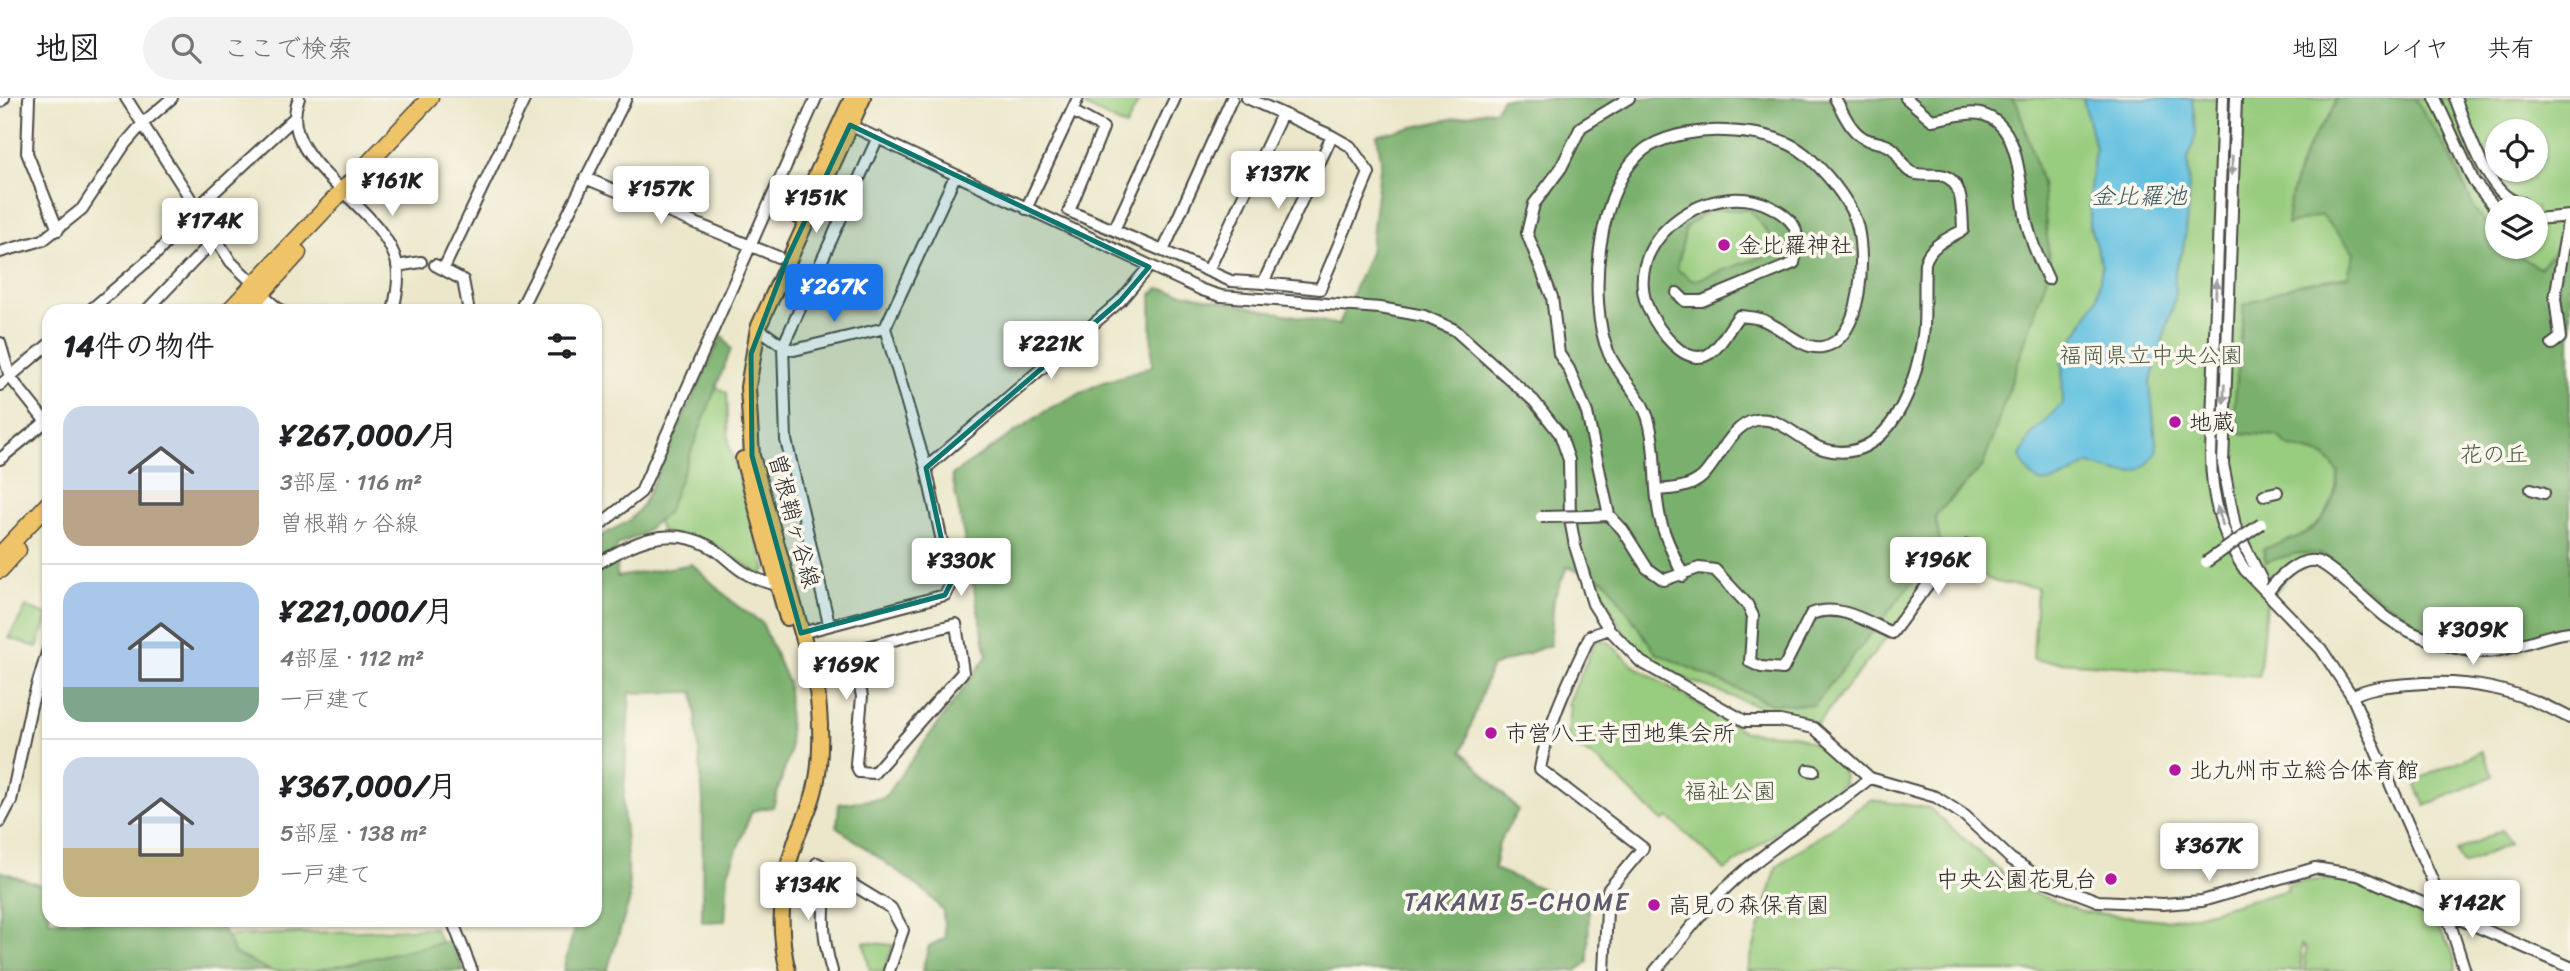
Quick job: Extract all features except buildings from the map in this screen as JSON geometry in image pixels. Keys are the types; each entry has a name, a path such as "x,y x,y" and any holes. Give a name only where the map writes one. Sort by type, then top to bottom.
{"highway":[{"path":"238,304 257,289 347,193 430,98"},
{"path":"347,193 443,98"},
{"path":"249,304 257,289"},
{"path":"0,555 42,510"},
{"path":"0,570 42,525"}],"main road":[{"name":"曽根鞘ヶ谷線","path":"788,971 783,945 783,888 792,852 815,790 819,762 820,707 752,456 748,387 758,328 846,123 852,98"},
{"name":"曽根鞘ヶ谷線","path":"778,971 774,946 774,887 783,850 806,788 811,730 807,685 743,458 738,386 752,316 778,257 846,123 863,98"}],"street":[{"path":"0,102 4,98"},
{"path":"29,98 27,153 58,230"},
{"path":"126,98 231,262 273,304"},
{"path":"0,251 43,240 82,209 143,123 172,98"},
{"path":"299,98 293,119 296,135 305,151 384,232 397,267 394,304"},
{"path":"468,304 463,280 439,267 525,98"},
{"path":"523,304 626,98"},
{"path":"602,523 641,492 748,245 816,98"},
{"path":"1026,209 1078,98"},
{"path":"1114,230 1175,98"},
{"path":"1163,251 1232,98"},
{"path":"1072,111 1102,128 1069,211 1231,281 1320,289 1369,173 1350,146 1247,98"},
{"path":"1629,98 1581,127 1561,167 1534,204 1528,233 1552,297 1559,355 1569,369 1587,413 1609,515 1623,530 1647,568 1664,580 1683,576 1699,568 1715,570 1746,604 1753,616 1750,662 1761,667 1783,669 1811,614 1824,609 1842,611 1892,633 1937,572 1968,545"},
{"path":"1657,490 1681,488 1701,478 1738,430 1755,420 1770,420 1820,448 1837,452 1856,451 1872,444 1889,427 1912,381 1924,327 1925,263 1928,253 1936,246 1963,230 1959,192 1952,180 1944,175 1914,173 1905,168 1896,152 1886,144 1863,138 1851,126 1835,98"},
{"path":"1906,98 1933,120 1978,113 1995,119 2006,132 2014,150 2027,227 2048,279"},
{"path":"2223,98 2211,470 2217,509 2236,557 2321,649 2353,696 2447,914 2465,971"},
{"path":"2236,98 2223,464 2235,526 2268,593"},
{"path":"2435,98 2474,183 2485,196"},
{"path":"2455,98 2491,182 2505,196"},
{"path":"1208,271 1282,114"},
{"path":"97,304 158,252 198,207 293,119"},
{"path":"846,123 1149,267 1221,296 1380,308 1424,316 1455,330 1534,401 1560,434 1569,460 1570,519 1575,547 1593,604 1609,629 1641,662 1745,721 1780,721 1814,728 1870,778 1936,797 1965,816 2011,859 2045,881 2098,901 2163,904 2202,901 2315,868 2358,875 2570,967"},
{"path":"1677,293 1685,301 1702,301 1794,263 1796,228 1792,219 1751,198 1716,199 1684,215 1654,244 1643,272 1644,292 1651,316 1665,337 1682,353 1692,356 1709,355 1740,316 1760,319 1812,348 1825,347 1839,338 1853,322 1858,293 1860,243 1855,220 1832,183 1804,154 1755,132 1712,130 1670,137 1648,148 1630,164 1618,184 1603,232 1598,286 1602,336 1610,356 1650,424 1661,522 1683,576"},
{"path":"1263,283 1332,136"},
{"path":"830,624 786,440 783,346 878,137"},
{"path":"801,633 945,595 951,583 926,468 885,328 956,176"},
{"path":"585,178 778,257"},
{"path":"2548,218 2570,216 2555,298 2560,338 2552,344"},
{"path":"153,304 216,238"},
{"path":"397,267 421,262"},
{"path":"926,468 1120,301 1149,267"},
{"path":"758,328 783,346 794,350 885,328"},
{"path":"0,343 10,377 42,415"},
{"path":"0,386 42,350"},
{"path":"0,459 42,425"},
{"path":"2531,489 2544,493"},
{"path":"2264,495 2277,492"},
{"path":"1541,517 1609,515"},
{"path":"2206,562 2261,524"},
{"path":"602,561 638,541 665,536 684,538 708,545 747,575 778,586"},
{"path":"2268,593 2278,578 2300,564 2315,561 2332,567 2344,583 2387,618 2421,637 2467,651 2508,649 2570,632"},
{"path":"810,665 851,651 956,624 963,672 874,773 859,772 856,764 862,696 851,651"},
{"path":"1604,971 1608,891 1643,848 1540,769 1559,704 1590,636 1609,629"},
{"path":"0,822 11,801 31,706 42,669"},
{"path":"2353,696 2369,687 2450,681 2535,699 2570,718"},
{"path":"1655,971 1738,876 1799,827 1825,814 1870,778"},
{"path":"817,863 891,908 903,930 889,971"},
{"path":"830,872 824,912 825,948 832,971"},
{"path":"455,927 472,971"}],"highlighted area":[{"path":"850,125 1149,267 1120,301 926,468 951,583 945,595 801,633 752,456 751,354 787,259"}],"green space":[{"path":"1089,98 1140,98 1126,127 1085,106"},
{"path":"1502,98 2011,98 2017,103 2042,183 2050,268 1983,466 1935,516 1941,546 1814,705 1771,704 1656,653 1606,581 1567,567 1554,598 1550,645 1491,667 1462,751 1518,810 1499,843 1494,869 1589,908 1588,962 1576,971 922,971 929,946 945,938 943,911 927,893 837,827 839,804 884,798 987,656 952,475 1050,408 1099,384 1152,366 1151,295 1158,288 1339,325 1370,253 1381,160 1377,135 1496,109","holes":["1709,210 1750,210 1768,233 1764,256 1693,281 1677,269 1686,227"]},
{"name":"福岡県立中央公園","path":"1550,98 2570,98 2570,626 2503,644 2476,646 2451,643 2406,624 2385,610 2328,559 2291,571 2266,605 2259,676 2033,660 2037,587 1992,580 1975,571 1954,554 1814,728 1641,662 1575,546"},
{"name":"花の丘","path":"2336,98 2415,98 2451,157 2474,208 2485,223 2485,259 2524,259 2539,268 2570,234 2570,626 2494,645 2443,642 2337,568 2323,554 2298,553 2266,562 2263,549 2306,533 2324,517 2330,506 2339,473 2325,456 2288,446 2278,436 2241,433 2234,411 2244,305 2296,285 2348,276 2354,252 2321,215 2287,225 2298,170 2315,134 2332,110"},
{"path":"722,335 731,349 667,513 642,534 617,545 617,577 692,564 736,605 762,623 788,683 790,751 773,807 752,811 728,873 725,921 702,922 703,800 694,692 630,693 623,806 630,899 607,971 563,971 574,927 602,927 602,535 629,521 642,506"},
{"path":"715,386 727,393 729,445 766,570 759,574 712,543 661,532 656,511"},
{"path":"26,607 42,613 42,634 37,647 9,638"},
{"name":"福祉公園","path":"1596,640 1608,642 1634,666 1745,732 1794,735 1819,746 1838,763 1843,772 1844,783 1725,870 1668,817 1663,821 1651,811 1606,767 1567,743 1571,706 1568,704"},
{"path":"2482,751 2493,776 2425,806 2414,781"},
{"path":"1870,800 1929,808 2019,888 2084,912 2165,920 2195,915 2288,890 2287,885 2296,883 2331,879 2357,882 2388,894 2421,913 2446,940 2456,971 2304,971 2306,949 2301,945 2301,971 1747,971 1777,866"},
{"path":"2502,830 2509,844 2463,865 2456,851"},
{"path":"0,871 42,886 42,927 222,927 235,954 271,971 0,971"},
{"path":"42,927 103,927 188,938 434,928 455,971 0,971"},
{"path":"449,941 464,971 313,971"},
{"path":"864,942 893,945 885,971 870,971"}],"water":[{"name":"金比羅池","path":"2083,98 2192,98 2196,134 2188,160 2189,197 2183,251 2175,269 2175,299 2150,384 2157,452 2149,462 2134,472 2119,472 2089,464 2059,480 2041,482 2026,469 2020,456 2031,435 2063,403 2062,359 2097,299 2102,266 2090,227 2090,189 2095,148"}],"place":[{"name":"金比羅神社","path":"1724,245"},
{"name":"地蔵","path":"2175,422"},
{"name":"市営八王寺団地集会所","path":"1491,733"},
{"name":"北九州市立総合体育館","path":"2175,770"},
{"name":"中央公園花見台","path":"2111,879"},
{"name":"高見の森保育園","path":"1654,905"}],"district":[{"name":"TAKAMI 5-CHOME","path":"1517,902"}]}
